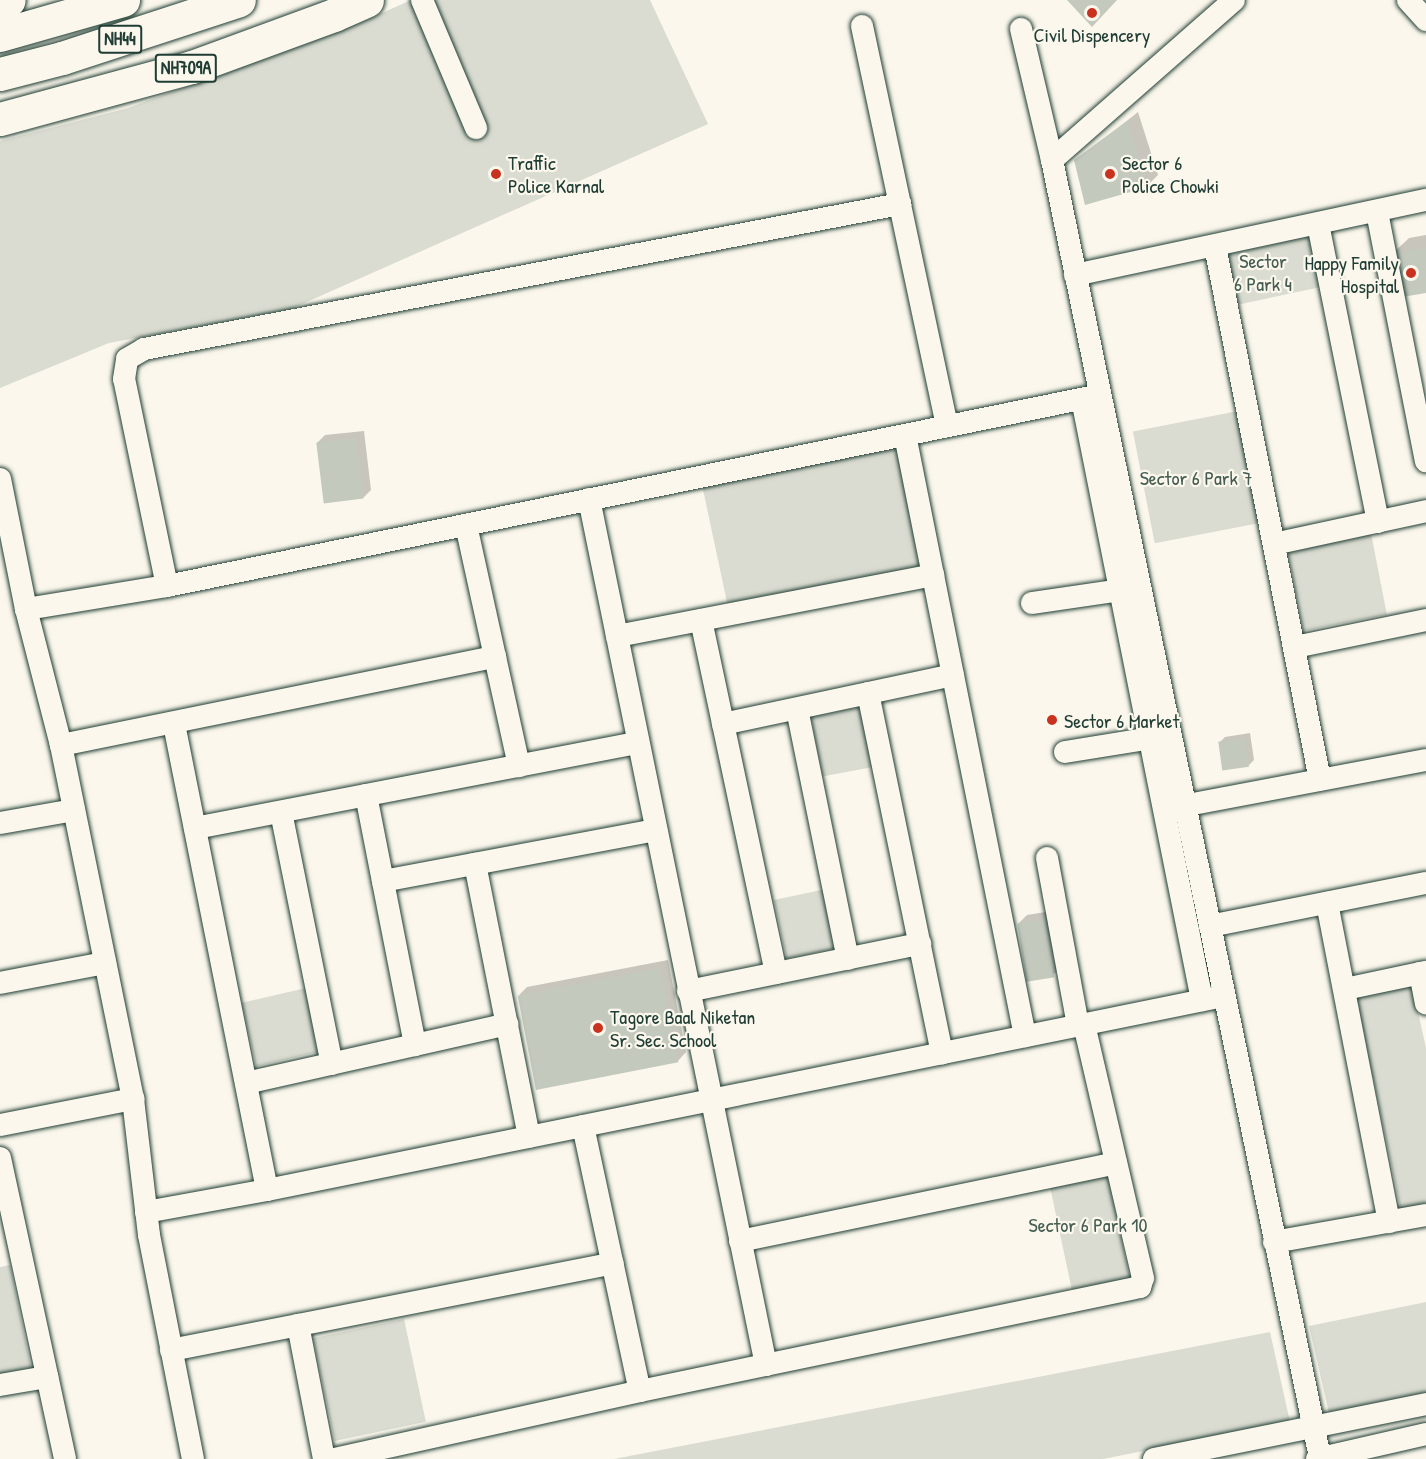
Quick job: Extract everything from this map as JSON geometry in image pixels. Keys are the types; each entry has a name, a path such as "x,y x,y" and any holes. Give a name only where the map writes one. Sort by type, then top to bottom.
{"highway":[{"path":"0,3 9,0"},
{"name":"NH44","path":"0,35 123,0"},
{"name":"NH44","path":"0,74 62,58 239,0"},
{"name":"NH709A","path":"0,119 192,66 334,15 367,0"}],"street":[{"path":"422,0 476,128"},
{"path":"1052,160 1234,0"},
{"path":"1408,0 1426,20"},
{"path":"862,26 947,426"},
{"path":"1021,29 1052,160 1075,274 1091,397 1175,807 1202,1000"},
{"path":"1075,274 1426,200"},
{"path":"167,586 124,379 127,359 144,348 900,204"},
{"path":"1377,212 1426,461"},
{"path":"1318,224 1378,522"},
{"path":"1215,246 1320,780"},
{"path":"26,609 167,586 1091,397"},
{"path":"905,435 1025,1036"},
{"path":"0,479 26,609 61,745 133,1098 146,1212 193,1459"},
{"path":"589,500 765,1365"},
{"path":"1274,544 1426,511"},
{"path":"466,525 519,766"},
{"path":"617,636 933,575"},
{"path":"1032,603 1130,589"},
{"path":"1130,589 1151,738 1175,807 1210,926 1318,1459 1426,1434"},
{"path":"701,620 776,973"},
{"path":"1295,647 1426,621"},
{"path":"61,745 174,724 495,657"},
{"path":"723,724 953,675"},
{"path":"868,693 942,1053"},
{"path":"796,709 848,958"},
{"path":"174,724 267,1190"},
{"path":"1065,752 1151,738"},
{"path":"195,828 638,743"},
{"path":"1175,807 1426,760"},
{"path":"366,795 415,1045"},
{"path":"0,823 74,810"},
{"path":"281,812 332,1064"},
{"path":"383,881 656,830"},
{"path":"334,1459 640,1391 1140,1287 1143,1278 1081,1025 1047,858"},
{"path":"475,864 529,1137"},
{"path":"1210,926 1426,883"},
{"path":"1327,903 1389,1222"},
{"path":"688,991 920,944"},
{"path":"0,983 105,963"},
{"path":"1345,989 1423,973 1426,1004"},
{"path":"146,1212 267,1190 710,1098 1224,996"},
{"path":"246,1083 507,1024"},
{"path":"0,1125 133,1098"},
{"path":"583,1126 640,1391"},
{"path":"0,1158 10,1249 47,1377 65,1459"},
{"path":"740,1241 1116,1163"},
{"path":"1274,1242 1426,1215"},
{"path":"171,1350 613,1263"},
{"path":"298,1325 324,1459"},
{"path":"0,1385 47,1377"},
{"path":"1154,1459 1426,1404"}],"green space":[{"path":"411,0 650,0 708,124 291,309 109,343 0,388 0,141 128,108 360,23"},
{"name":"Sector 6 Park 4","path":"1315,230 1327,286 1234,306 1222,250"},
{"name":"Sector 6 Park 7","path":"1238,411 1260,523 1155,543 1133,431"},
{"path":"898,445 924,566 728,608 702,487"},
{"path":"1371,533 1387,614 1303,631 1288,549"},
{"path":"861,707 873,767 823,777 811,717"},
{"path":"826,889 838,948 787,959 774,900"},
{"path":"1412,985 1426,1048 1426,1205 1401,1210 1356,997"},
{"path":"306,988 321,1051 256,1066 242,1003"},
{"name":"Sector 6 Park 10","path":"1108,1176 1130,1279 1072,1291 1050,1188"},
{"path":"10,1265 31,1368 0,1374 0,1267"},
{"path":"1426,1302 1426,1393 1329,1413 1309,1326"},
{"path":"404,1319 426,1422 335,1441 313,1338"},
{"path":"1270,1332 1290,1422 1103,1459 614,1459"}],"building":[{"name":"Civil Dispencery","path":"1067,0 1117,0 1092,27"},
{"name":"Sector 6 Police Chowki","path":"1127,121 1148,187 1085,205 1074,160"},
{"name":"Happy Family Hospital","path":"1426,248 1426,293 1402,297 1390,254"},
{"path":"356,438 363,499 324,503 316,443"},
{"path":"1245,738 1249,767 1222,770 1218,742"},
{"path":"1045,919 1054,977 1027,982 1017,923"},
{"name":"Tagore Baal Niketan Sr. Sec. School","path":"660,968 678,1062 536,1090 518,996"}],"place":[{"name":"Civil Dispencery","path":"1092,13"},
{"name":"Traffic Police Karnal","path":"496,174"},
{"name":"Sector 6 Police Chowki","path":"1110,174"},
{"name":"Happy Family Hospital","path":"1411,273"},
{"name":"Sector 6 Market","path":"1052,720"},
{"name":"Tagore Baal Niketan Sr. Sec. School","path":"598,1028"}]}
